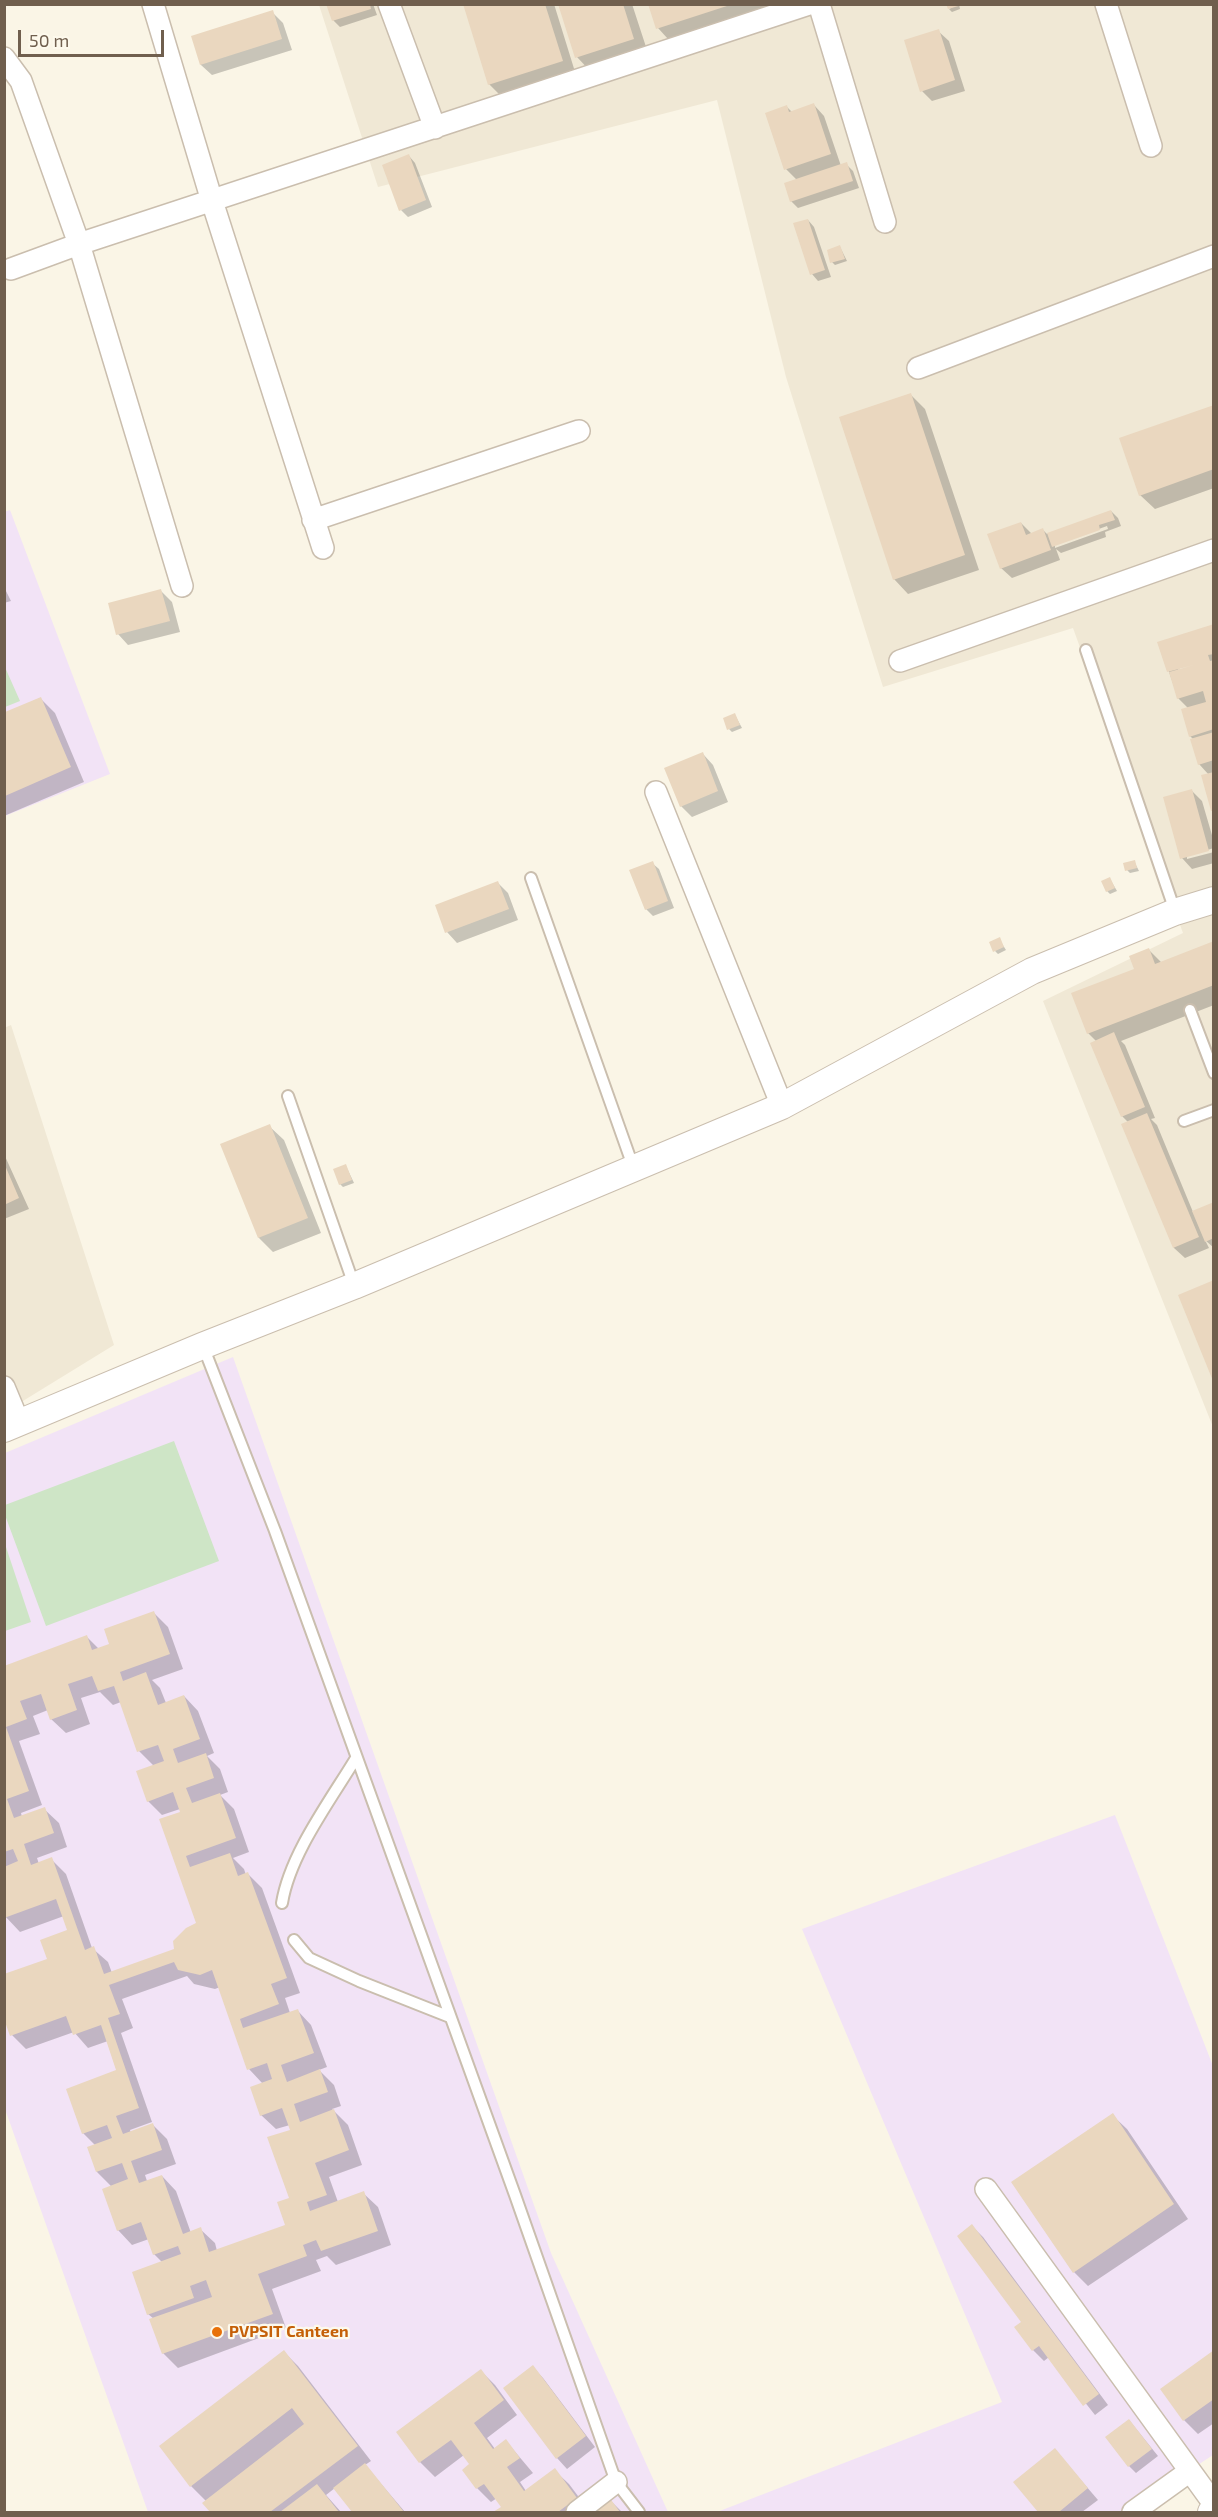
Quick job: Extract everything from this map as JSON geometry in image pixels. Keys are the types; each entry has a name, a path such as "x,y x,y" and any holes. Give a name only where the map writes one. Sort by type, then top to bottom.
{"street":[{"path":"153,4 212,201 323,548"},
{"path":"389,4 435,128"},
{"path":"11,269 79,244 809,4"},
{"path":"819,4 885,222"},
{"path":"1106,4 1151,146"},
{"path":"4,58 21,81 79,244 182,586"},
{"path":"918,368 1214,256"},
{"path":"313,520 579,431"},
{"path":"900,662 1214,550"},
{"path":"656,792 782,1106"},
{"path":"4,1387 12,1426 202,1346 354,1287 782,1106 1030,972 1175,912 1214,900"},
{"path":"986,2189 1214,2504"},
{"path":"1133,2512 1190,2471"},
{"path":"577,2512 616,2482"}],"lane":[{"path":"1086,651 1175,912"},
{"path":"531,878 634,1169"},
{"path":"1190,1010 1214,1073"},
{"path":"288,1096 354,1287"},
{"path":"1184,1120 1214,1110"},
{"path":"202,1346 275,1531 616,2482 639,2512"},
{"path":"282,1903 292,1865 356,1758"},
{"path":"294,1940 309,1958 359,1981 450,2017"}],"shaded area":[{"path":"319,5 1213,5 1213,1427 1043,1001 1183,933 1073,628 883,687 786,377 717,100 378,187"},
{"path":"10,510 110,774 5,816 4,512"},
{"path":"11,1025 114,1345 5,1412 4,1028"},
{"path":"233,1357 551,2253 668,2512 148,2512 5,2109 5,1453"},
{"path":"1115,1815 1213,2066 1213,2455 1126,2512 717,2512 1002,2402 802,1929"}],"green space":[{"path":"4,665 20,701 5,707 4,707"},
{"path":"174,1441 219,1561 46,1626 5,1515 5,1505"},
{"path":"4,1541 31,1622 5,1631 4,1631"}],"building":[{"path":"326,4 370,4 371,9 332,21"},
{"path":"463,4 545,4 563,61 488,85"},
{"path":"558,4 623,4 634,39 575,58"},
{"path":"648,4 730,4 730,5 656,29"},
{"path":"946,4 962,4 962,5 948,9"},
{"path":"273,10 282,39 200,65 191,36"},
{"path":"939,29 955,80 920,92 904,40"},
{"path":"814,103 831,154 784,170 765,113 787,105 789,112"},
{"path":"409,154 426,200 399,211 382,165"},
{"path":"847,162 853,181 790,202 784,183"},
{"path":"808,219 825,270 810,275 793,223"},
{"path":"840,245 845,259 830,263 827,250"},
{"path":"911,393 965,555 893,580 839,417"},
{"path":"1214,405 1214,469 1139,496 1119,438"},
{"path":"1111,510 1115,520 1099,525 1100,530 1052,547 1047,533"},
{"path":"1021,522 1026,535 1043,528 1051,550 1000,569 987,534"},
{"path":"161,589 170,621 116,635 108,603"},
{"path":"1214,624 1214,654 1208,655 1210,661 1214,660 1214,729 1189,737 1181,709 1206,702 1203,691 1177,699 1169,672 1194,665 1167,672 1157,642"},
{"path":"41,697 71,767 5,796 5,712"},
{"path":"735,713 740,725 727,730 723,718"},
{"path":"1214,732 1214,760 1198,765 1190,739"},
{"path":"703,752 718,791 680,807 664,768"},
{"path":"1214,772 1214,810 1211,811 1201,775"},
{"path":"1192,789 1209,851 1180,859 1163,797"},
{"path":"1135,860 1137,868 1125,871 1123,863"},
{"path":"653,861 668,901 645,910 629,870"},
{"path":"1110,877 1115,888 1106,892 1101,881"},
{"path":"498,881 509,909 445,933 435,905"},
{"path":"1000,937 1004,947 993,952 989,942"},
{"path":"1214,941 1214,985 1087,1034 1071,993 1134,969 1129,956 1149,948 1155,964"},
{"path":"1114,1032 1145,1107 1121,1117 1090,1043"},
{"path":"1147,1113 1199,1237 1173,1248 1121,1124"},
{"path":"270,1124 308,1218 258,1238 220,1144"},
{"path":"4,1163 19,1198 4,1205"},
{"path":"346,1164 352,1180 339,1185 333,1169"},
{"path":"1214,1202 1214,1238 1205,1242 1192,1211"},
{"path":"1214,1280 1214,1381 1213,1381 1178,1295"},
{"path":"154,1611 170,1654 120,1672 123,1681 146,1672 158,1705 184,1695 200,1739 173,1749 178,1763 206,1753 214,1778 186,1788 192,1803 220,1793 236,1838 186,1856 190,1867 230,1853 238,1876 248,1872 287,1978 271,1984 279,2004 240,2019 243,2028 298,2009 314,2053 281,2065 287,2082 320,2069 328,2092 294,2104 300,2122 334,2109 349,2150 315,2163 327,2195 307,2202 310,2211 364,2191 378,2231 321,2251 316,2240 303,2245 307,2256 258,2274 273,2314 162,2354 149,2319 212,2297 206,2280 190,2286 194,2298 147,2315 132,2272 181,2254 178,2246 153,2255 141,2222 117,2231 102,2189 128,2179 122,2163 96,2172 87,2147 112,2138 107,2125 82,2134 66,2089 116,2070 101,2025 73,2035 66,2016 10,2036 4,2019 4,1974 47,1959 40,1940 67,1930 56,1899 4,1918 4,1867 18,1861 13,1849 4,1852 4,1666 87,1635 92,1650 109,1644 104,1629","holes":["92,1676 98,1691 114,1686 137,1752 158,1745 164,1761 136,1771 147,1802 173,1792 180,1812 159,1819 196,1923 186,1928 173,1941 174,1949 104,1974 94,1946 85,1950 52,1857 31,1865 24,1844 54,1833 45,1807 14,1818 7,1799 29,1791 6,1727 27,1719 20,1701 41,1694 50,1720 77,1710 68,1684","174,1962 178,1970 200,1975 212,1970 247,2070 267,2063 272,2079 250,2087 260,2116 282,2108 290,2130 267,2137 289,2198 277,2202 285,2225 209,2252 201,2227 183,2234 162,2175 139,2183 131,2161 162,2150 153,2123 123,2134 116,2116 139,2108 108,2018 120,2014 109,1985"]},
{"path":"1113,2113 1174,2204 1073,2273 1011,2182"},
{"path":"972,2224 1099,2394 1083,2406 1039,2346 1032,2351 1014,2327 1021,2322 957,2236"},
{"path":"284,2350 358,2446 270,2512 210,2512 202,2503 304,2424 292,2408 190,2487 159,2446"},
{"path":"1214,2350 1214,2399 1183,2421 1160,2389"},
{"path":"533,2365 586,2436 556,2459 503,2388"},
{"path":"481,2369 504,2400 474,2423 493,2449 506,2439 520,2458 507,2467 524,2491 555,2468 577,2498 558,2512 493,2512 501,2507 484,2484 476,2489 462,2470 469,2464 451,2440 419,2463 396,2432"},
{"path":"1129,2419 1152,2449 1128,2467 1105,2437"},
{"path":"1055,2448 1088,2488 1059,2512 1038,2512 1013,2482"},
{"path":"365,2463 404,2512 352,2512 333,2488"},
{"path":"317,2484 339,2512 280,2512"},
{"path":"609,2497 620,2512 588,2512"}],"place":[{"name":"PVPSIT Canteen","path":"217,2332"}]}
